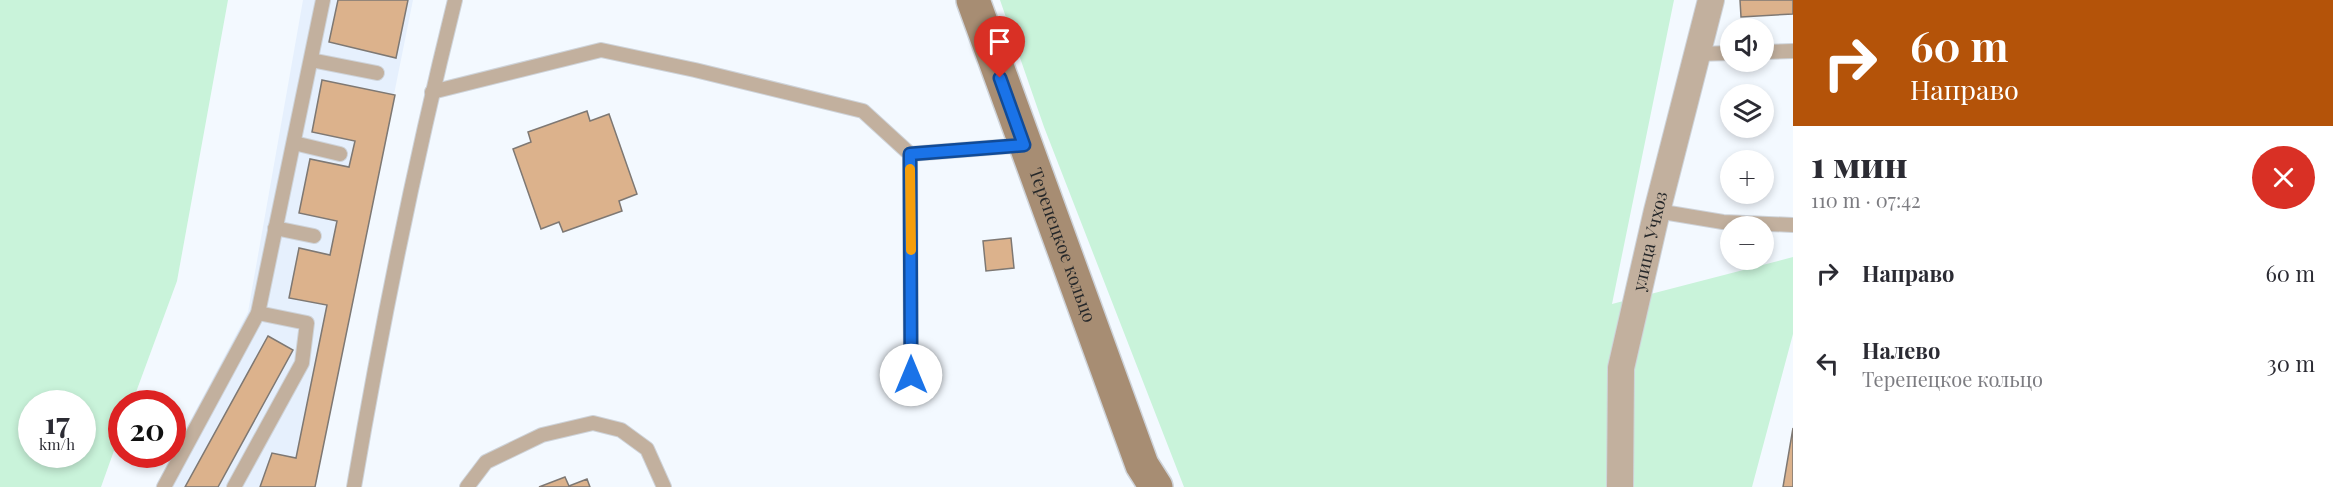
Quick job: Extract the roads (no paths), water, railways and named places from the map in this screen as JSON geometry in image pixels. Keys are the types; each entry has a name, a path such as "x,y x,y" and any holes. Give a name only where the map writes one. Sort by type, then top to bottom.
{"street":[{"name":"Терепецкое кольцо","path":"973,0 1142,465 1156,487"},
{"name":"улица Учхоз","path":"1620,487 1621,368 1657,211 1710,0"}],"lane":[{"path":"164,487 258,313 323,0"},
{"path":"354,487 382,327 432,92 455,0"},
{"path":"432,92 601,50 695,70 863,111 910,154 1024,145"},
{"path":"1774,52 1793,51"},
{"path":"1698,54 1720,53"},
{"path":"311,60 377,73"},
{"path":"294,143 340,154"},
{"path":"910,154 911,375"},
{"path":"1657,211 1723,222 1793,225"},
{"path":"275,228 314,236"},
{"path":"234,487 302,363 307,323 258,313"},
{"path":"467,487 486,462 542,435 593,423 621,430 647,449 664,487"}]}
